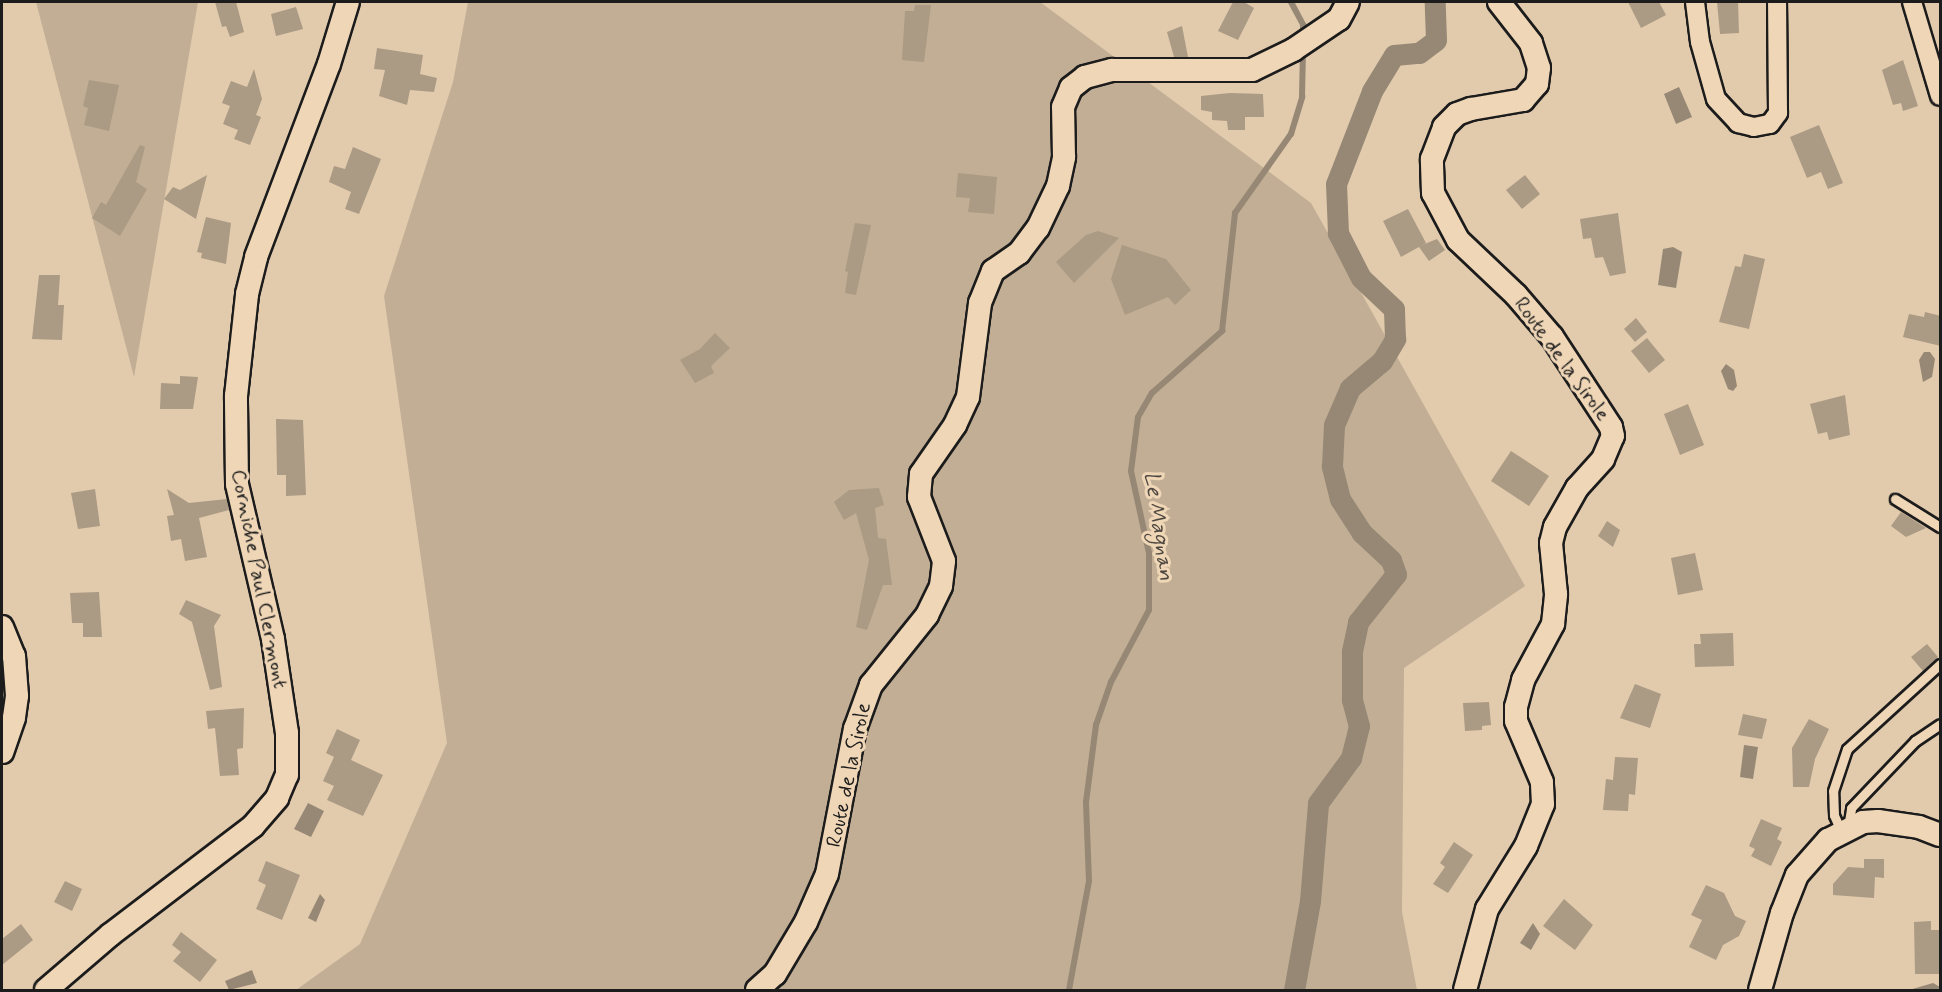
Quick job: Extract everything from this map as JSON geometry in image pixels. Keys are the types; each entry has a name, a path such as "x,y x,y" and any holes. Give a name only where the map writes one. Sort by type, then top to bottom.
{"street":[{"name":"Corniche Paul Clermont","path":"46,990 110,934 253,826 277,798 285,782 287,733 281,692 264,595 237,484 236,396 246,304 256,257 329,64 348,2"},
{"name":"Route de la Sirole","path":"757,990 775,974 806,922 827,874 855,729 871,685 927,615 941,586 944,561 919,497 921,474 955,425 968,397 981,303 993,271 1019,253 1032,237 1058,186 1064,157 1063,107 1071,88 1085,77 1112,70 1252,70 1293,50 1339,19 1348,2"},
{"name":"Route de la Sirole","path":"1465,990 1486,909 1530,838 1543,804 1542,782 1516,721 1516,707 1523,680 1553,624 1556,594 1551,543 1555,526 1577,488 1603,459 1613,436 1611,427 1546,330 1516,295 1458,240 1433,194 1432,159 1444,127 1457,114 1471,109 1523,100 1538,84 1539,68 1531,43 1500,2"},
{"path":"1695,2 1700,42 1716,99 1738,123 1754,127 1770,124 1778,113 1777,2"},
{"path":"1912,2 1941,96"},
{"path":"2,627 14,656 17,696 12,727 2,752"},
{"path":"1760,990 1782,913 1797,875 1822,845 1844,830 1863,822 1892,822 1941,835"}],"lane":[{"path":"1894,499 1941,527"},
{"path":"1844,830 1833,808 1833,791 1847,749 1941,664"},
{"path":"1844,830 1851,808 1915,741 1941,724"}],"shaded area":[{"path":"36,2 198,2 134,377"},
{"path":"468,2 1040,2 1311,203 1525,586 1404,668 1402,912 1417,990 296,990 360,944 447,743 384,296 453,82"},
{"path":"1679,87 1692,117 1676,124 1664,94"},
{"path":"1673,247 1682,252 1676,288 1658,285 1663,249"},
{"path":"1924,352 1930,352 1935,359 1932,377 1923,382 1919,360"},
{"path":"1726,364 1734,370 1737,386 1733,391 1728,389 1721,371"},
{"path":"1744,745 1758,747 1753,779 1740,777"},
{"path":"308,803 324,811 311,837 294,829"},
{"path":"320,894 325,900 316,922 308,918"},
{"path":"1533,923 1540,934 1531,950 1520,943"},
{"path":"252,970 257,983 229,990 225,981"},
{"path":"1933,983 1940,987 1938,990 1909,990"}],"building":[{"path":"215,2 236,2 244,32 230,37 226,26 222,27"},
{"path":"1233,2 1244,2 1254,8 1238,40 1218,31"},
{"path":"1628,2 1659,2 1666,15 1641,28"},
{"path":"1717,2 1738,2 1739,33 1720,34"},
{"path":"915,5 931,5 924,62 902,60 905,11 914,11"},
{"path":"296,7 303,29 276,36 271,14"},
{"path":"1182,26 1188,57 1174,57 1167,32"},
{"path":"377,48 423,55 420,74 437,78 434,92 410,90 407,105 379,96 385,70 374,69"},
{"path":"1903,60 1918,106 1903,111 1901,103 1893,105 1882,70"},
{"path":"254,69 262,99 256,115 261,117 250,145 234,139 238,130 223,124 230,106 222,103 231,81 247,87"},
{"path":"89,80 119,85 109,131 84,125 88,108 83,106"},
{"path":"1230,93 1263,94 1264,117 1245,117 1245,130 1228,130 1227,121 1212,120 1212,112 1201,110 1201,96"},
{"path":"1819,125 1843,183 1828,189 1821,172 1807,178 1790,137"},
{"path":"140,145 145,147 136,182 147,189 120,236 92,218 101,202 106,205"},
{"path":"353,147 381,159 359,214 345,209 351,192 329,182 334,166 345,169"},
{"path":"958,173 997,177 994,214 968,212 970,198 956,197"},
{"path":"207,175 196,219 164,199 173,187 180,190"},
{"path":"1525,175 1540,194 1522,209 1506,190"},
{"path":"1408,209 1426,243 1422,245 1437,239 1445,250 1429,261 1419,247 1401,257 1383,221"},
{"path":"1618,213 1626,273 1610,276 1603,257 1595,258 1591,238 1583,239 1580,219"},
{"path":"206,217 231,223 226,264 201,258 202,253 197,252"},
{"path":"855,223 871,225 856,295 845,293 848,272 845,271"},
{"path":"1098,231 1119,238 1074,283 1056,262 1086,235"},
{"path":"1122,245 1166,259 1191,290 1175,305 1168,297 1125,315 1111,279"},
{"path":"1744,254 1765,259 1749,329 1719,322 1735,266 1741,267"},
{"path":"39,275 60,275 58,305 64,305 62,340 32,339"},
{"path":"1925,312 1941,316 1941,346 1903,337 1909,314 1924,317"},
{"path":"1636,318 1647,332 1635,342 1624,329"},
{"path":"715,333 730,348 711,366 714,373 695,383 680,360 700,349"},
{"path":"1647,338 1665,360 1649,373 1631,351"},
{"path":"180,376 198,377 193,409 160,409 161,383 180,384"},
{"path":"1845,395 1850,435 1829,440 1827,432 1818,434 1810,404"},
{"path":"1688,404 1704,445 1680,455 1664,414"},
{"path":"276,419 303,420 306,495 286,496 286,475 277,475"},
{"path":"1511,451 1549,476 1529,506 1491,481"},
{"path":"879,488 884,505 875,508 878,538 886,539 892,585 883,585 867,630 856,627 869,560 856,513 844,520 834,502 849,490"},
{"path":"95,489 100,526 78,529 71,493"},
{"path":"167,489 189,503 227,499 229,510 199,518 207,557 185,561 181,539 171,541 167,516 174,515"},
{"path":"1901,512 1926,528 1906,537 1891,526"},
{"path":"1607,521 1620,530 1613,547 1598,536"},
{"path":"1695,553 1703,590 1678,595 1671,558"},
{"path":"99,592 102,637 83,637 83,623 72,623 70,593"},
{"path":"186,600 221,615 214,626 222,687 210,690 192,622 179,614"},
{"path":"1733,633 1734,666 1695,667 1694,644 1701,644 1700,634"},
{"path":"1927,644 1938,657 1923,671 1911,657"},
{"path":"1635,684 1661,694 1650,728 1620,718"},
{"path":"1489,702 1491,725 1482,726 1482,730 1465,731 1463,703"},
{"path":"244,708 243,748 237,749 239,775 220,776 215,728 208,729 206,711"},
{"path":"1743,714 1767,719 1762,739 1738,735"},
{"path":"1809,719 1829,729 1815,759 1809,787 1793,787 1792,748"},
{"path":"337,729 360,740 351,760 383,775 363,816 327,800 334,786 323,781 334,757 326,753"},
{"path":"1615,757 1638,758 1635,795 1629,794 1628,811 1603,810 1606,779 1613,780"},
{"path":"1761,819 1782,828 1777,839 1782,842 1771,866 1751,856 1755,849 1749,846"},
{"path":"1454,842 1473,855 1448,893 1433,884 1445,867 1440,863"},
{"path":"1864,859 1884,859 1884,878 1875,877 1874,898 1833,895 1833,884 1848,867 1864,868"},
{"path":"266,861 300,875 282,920 256,909 266,885 258,881"},
{"path":"65,881 82,889 72,911 54,902"},
{"path":"1706,885 1724,893 1735,916 1746,921 1739,936 1723,945 1716,960 1689,947 1702,920 1691,915"},
{"path":"1564,899 1593,925 1575,950 1543,926"},
{"path":"1931,921 1931,930 1941,930 1941,974 1915,974 1914,922"},
{"path":"21,924 33,940 2,965 2,939"},
{"path":"181,932 217,960 200,982 173,961 181,952 172,945"}],"waterway":[{"name":"Le Magnan","path":"1291,2 1303,25 1303,37"},
{"path":"1294,990 1310,901 1318,803 1351,758 1359,726 1352,699 1352,651 1358,622 1396,574 1391,560 1362,533 1340,499 1332,466 1334,425 1350,388 1382,361 1395,339 1394,309 1361,278 1338,233 1336,184 1372,91 1394,55 1419,53 1436,40 1435,2"},
{"name":"Le Magnan","path":"1069,990 1089,881 1086,802 1096,725 1111,682 1149,610 1149,553 1131,471 1138,417 1152,393 1222,331 1235,213 1291,134 1302,97 1303,50"}]}
